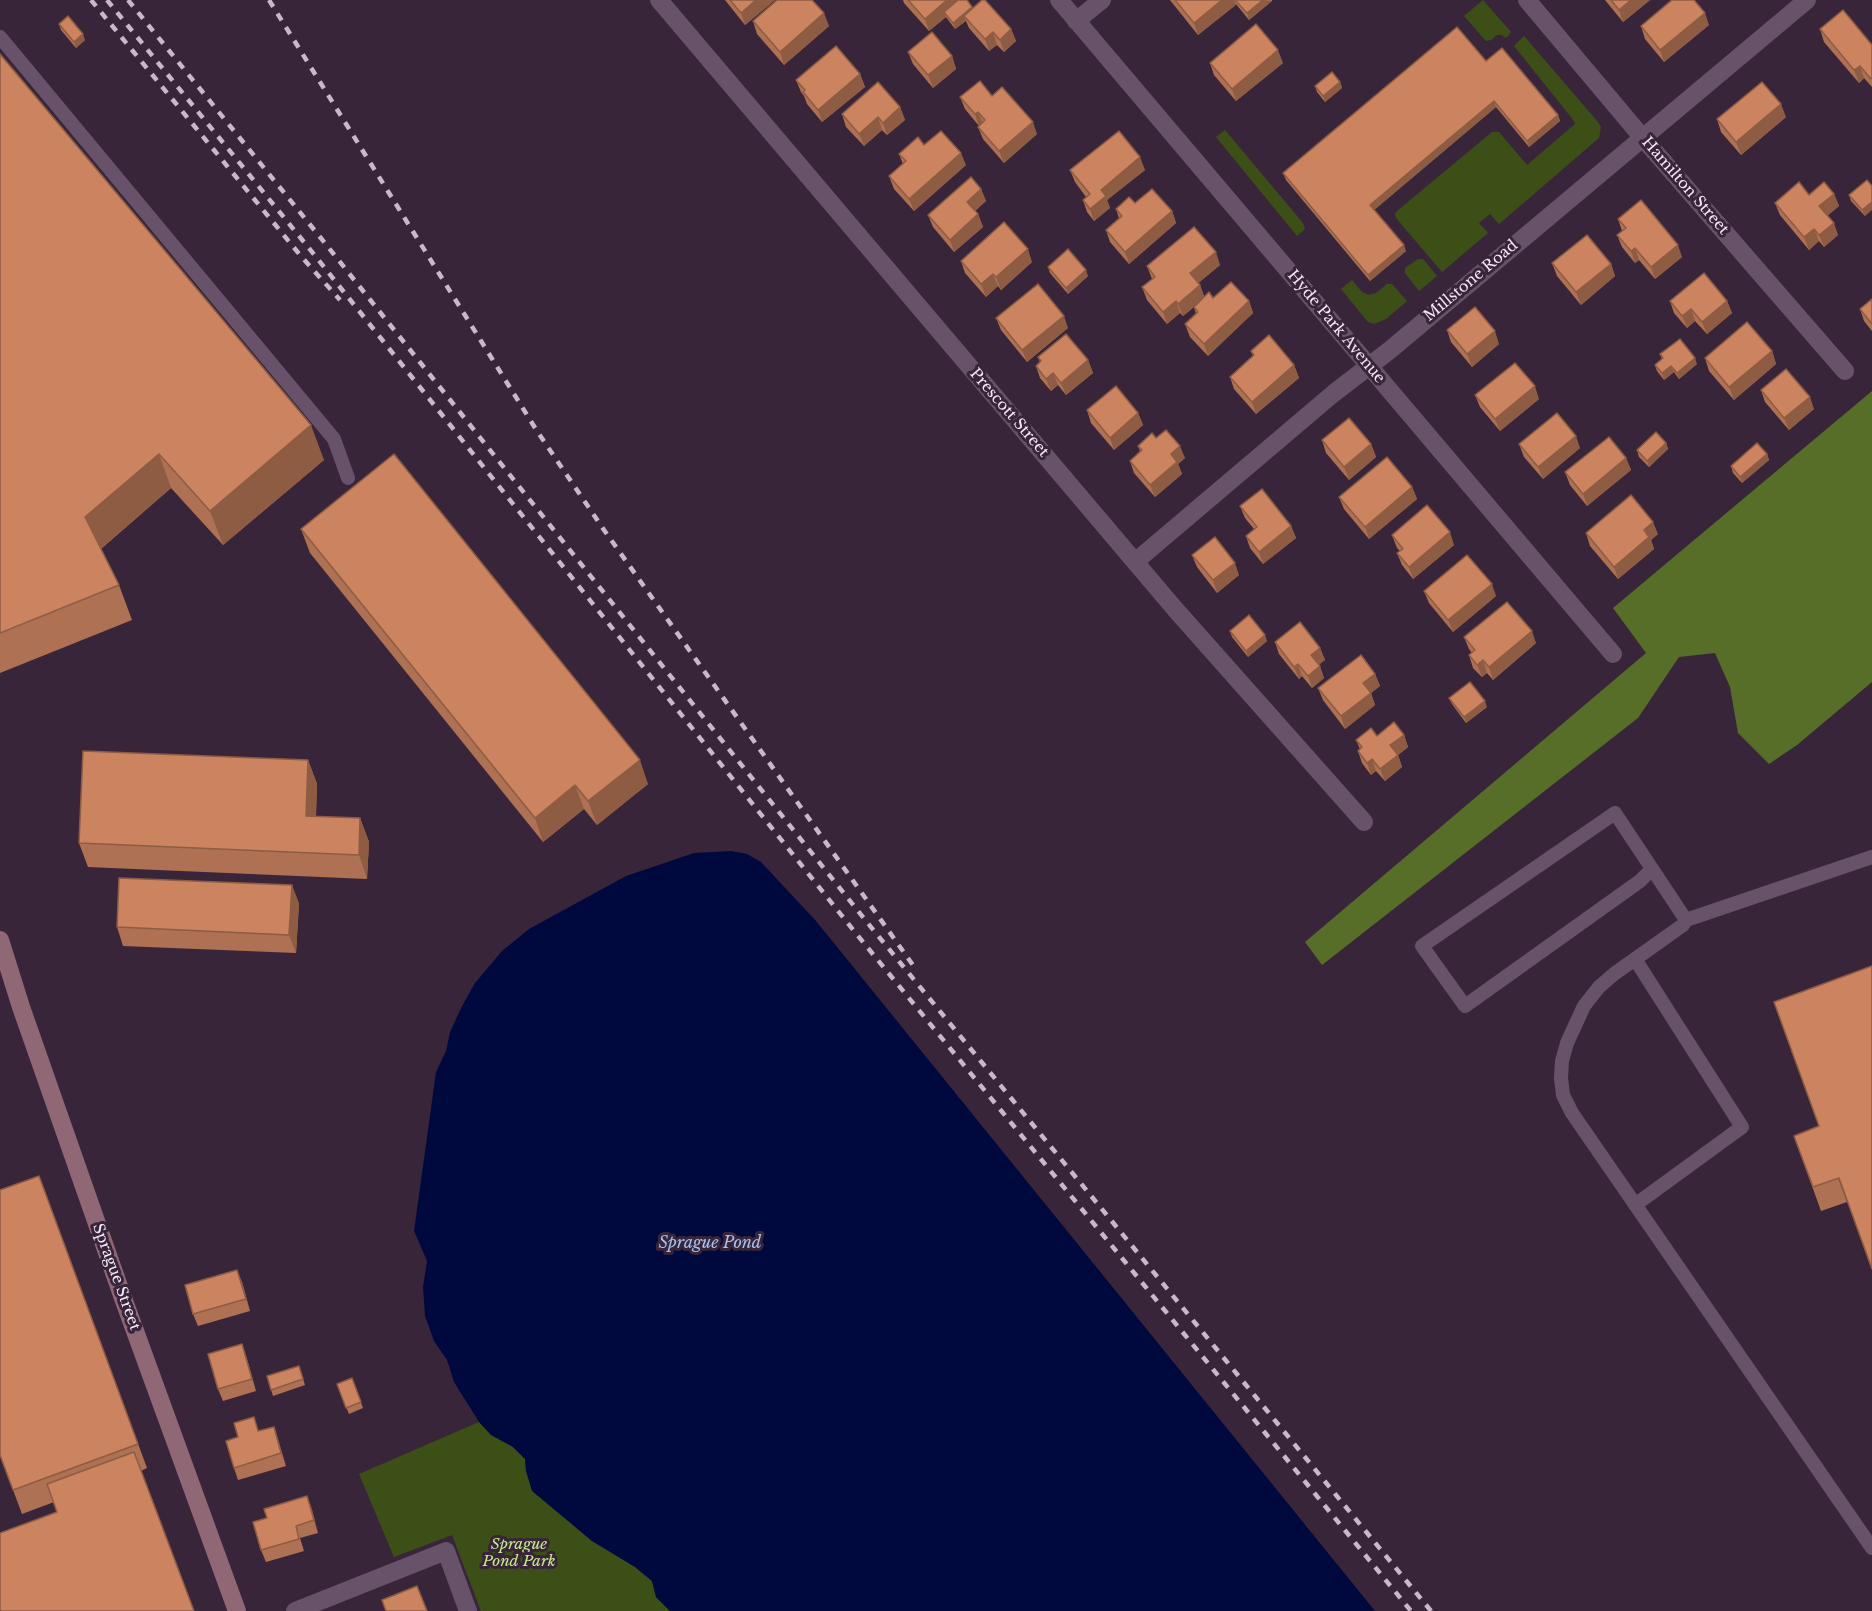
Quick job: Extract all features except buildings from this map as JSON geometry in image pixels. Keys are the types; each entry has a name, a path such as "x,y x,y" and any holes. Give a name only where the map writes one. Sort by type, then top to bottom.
{"main road":[{"name":"Sprague Street","path":"0,940 21,1007 115,1276 237,1611"}],"street":[{"name":"Prescott Street","path":"659,0 1175,609 1364,822"},
{"name":"Hyde Park Avenue","path":"1059,0 1613,654"},
{"path":"1076,21 1101,0"},
{"name":"Hamilton Street","path":"1527,0 1642,137 1845,371"},
{"name":"Millstone Road","path":"1136,561 1334,393 1807,0"},
{"path":"295,1611 446,1551 468,1611"}],"lane":[{"path":"0,37 334,439 348,478"},
{"path":"1651,870 1465,1006 1422,946 1615,813 1686,921"},
{"path":"1872,857 1686,921 1599,987 1584,1006 1567,1043 1562,1061 1561,1078 1563,1095 1572,1113 1872,1548"},
{"path":"1635,959 1742,1127 1635,1205"}],"green space":[{"path":"1483,0 1511,32 1505,38 1497,35 1486,41 1464,16"},
{"path":"1524,36 1598,122 1601,127 1599,138 1499,224 1490,214 1479,223 1488,233 1442,272 1396,218 1397,211 1492,132 1499,132 1527,165 1575,124 1514,46"},
{"path":"1225,130 1303,223 1305,229 1297,236 1216,137"},
{"path":"1418,259 1423,259 1437,276 1419,291 1405,273 1405,268"},
{"path":"1352,280 1362,292 1369,295 1376,293 1387,284 1392,284 1407,301 1386,319 1374,324 1368,322 1341,289"},
{"path":"1872,391 1872,682 1797,745 1769,764 1738,733 1730,687 1715,653 1679,657 1638,718 1322,965 1305,942 1646,653 1613,608"},
{"name":"Sprague Pond Park","path":"479,1422 491,1435 513,1447 525,1459 526,1471 533,1491 592,1541 635,1567 652,1581 656,1597 670,1611 481,1611 452,1535 394,1557 359,1474"}],"water":[{"name":"Sprague Pond","path":"731,851 747,854 761,862 816,921 1375,1611 670,1611 656,1597 652,1581 635,1567 592,1541 532,1491 525,1459 513,1447 491,1435 479,1422 454,1382 447,1360 434,1341 425,1316 423,1287 427,1261 414,1231 436,1072 446,1051 450,1032 475,983 502,951 529,929 626,876 694,853"}],"railway":[{"path":"91,0 300,255 340,300"},
{"path":"107,0 308,247 854,931 1411,1611"},
{"path":"128,0 866,921 1431,1611"},
{"path":"269,0 537,431 604,530 915,968"}]}
